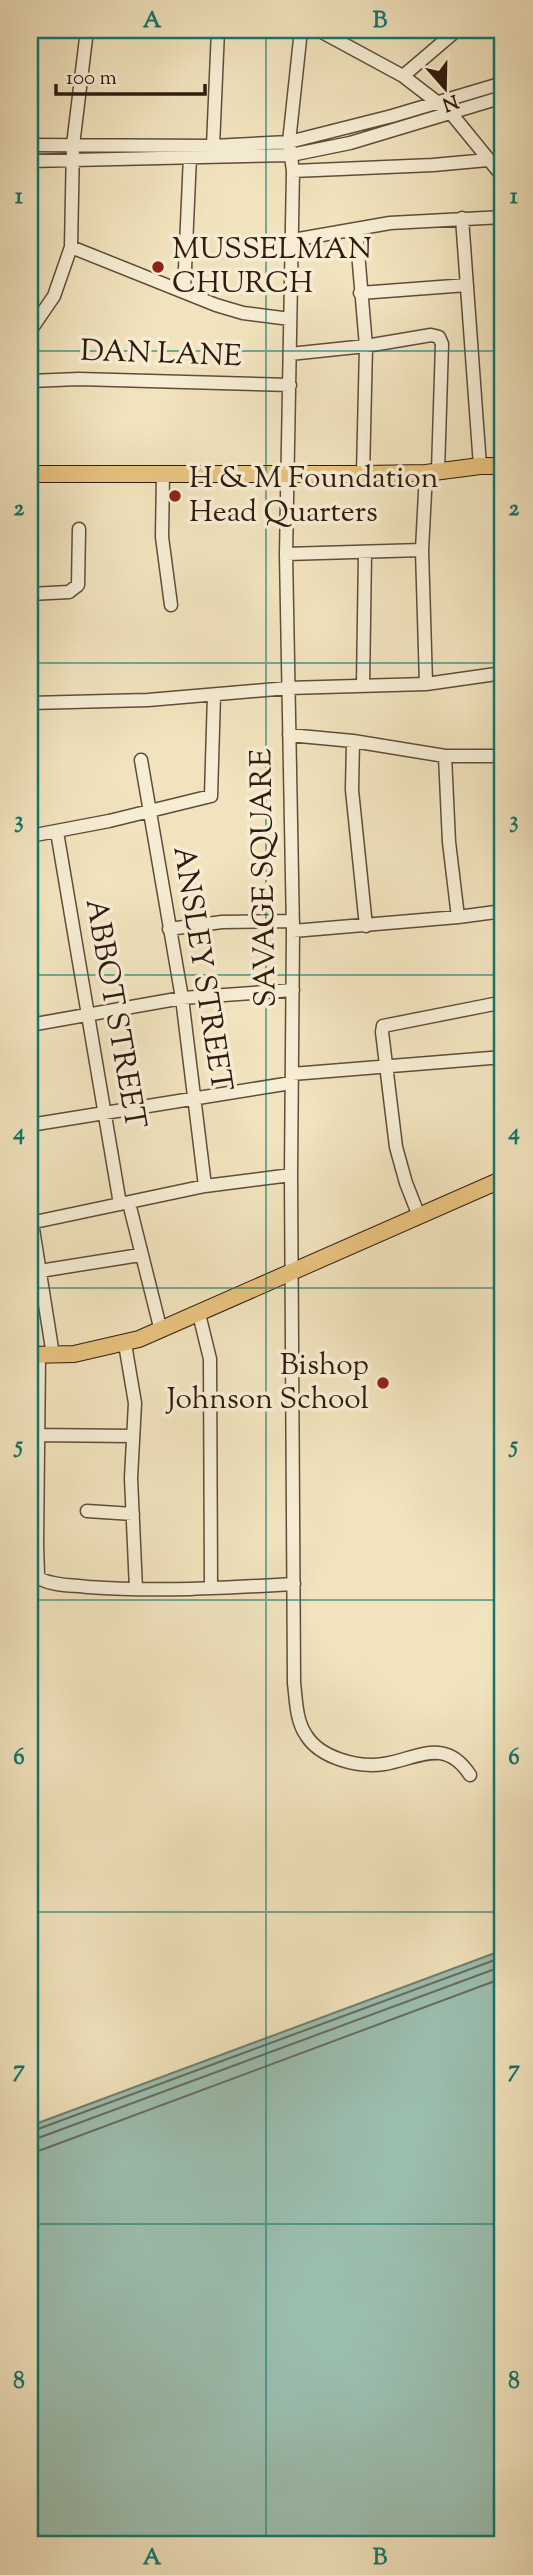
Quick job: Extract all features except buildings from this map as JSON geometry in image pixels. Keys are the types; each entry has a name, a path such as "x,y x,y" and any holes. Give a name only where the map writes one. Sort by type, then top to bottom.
{"main road":[{"path":"30,474 363,474 503,466"},
{"path":"40,1355 93,1351 125,1344 161,1331 453,1207 503,1179"},
{"path":"345,1255 419,1216 503,1190"}],"street":[{"path":"30,331 54,296 71,247 73,145 87,30"},
{"path":"213,146 218,30"},
{"name":"SAVAGE SQUARE","path":"301,30 290,148 293,171 293,240 286,554 293,926 291,1175 287,1278 294,1584 293,1683 305,1734 313,1744 333,1756 357,1764 382,1764 438,1752 456,1757 470,1775"},
{"path":"317,30 403,76 450,112 498,167"},
{"path":"403,76 457,30"},
{"path":"30,145 290,148 503,83"},
{"path":"30,161 190,156 350,143 503,97"},
{"path":"184,292 190,156"},
{"path":"293,171 433,165 498,167"},
{"path":"293,240 390,223 503,217"},
{"path":"462,218 480,466"},
{"path":"356,229 366,346 363,474"},
{"path":"71,247 243,313 290,319"},
{"path":"360,293 467,285"},
{"path":"290,354 366,346 431,335 439,337 443,344 422,550 426,684"},
{"name":"DAN LANE","path":"30,381 79,379 290,385"},
{"path":"163,474 162,537 171,605"},
{"path":"30,594 69,592 75,589 78,585 79,529"},
{"path":"286,554 422,550"},
{"path":"363,685 365,553"},
{"path":"30,703 137,700 288,688 426,684 503,673"},
{"path":"30,836 211,796 214,695"},
{"path":"289,735 353,741 445,755 503,756"},
{"path":"353,741 353,803 366,926"},
{"path":"445,755 449,842 458,917"},
{"name":"ANSLEY STREET","path":"141,760 182,998 205,1186"},
{"name":"ABBOT STREET","path":"57,832 104,1113 125,1203 161,1331"},
{"path":"169,929 222,922 366,926 503,911"},
{"path":"30,1024 182,998 293,990"},
{"path":"419,1216 403,1175 396,1147 383,1026 494,1004 503,1009"},
{"path":"30,1125 386,1065 503,1057"},
{"path":"291,1175 205,1186 31,1219 40,1271 37,1575 40,1579 56,1584 136,1589 294,1584"},
{"path":"40,1271 141,1255"},
{"path":"199,1314 210,1359 211,1588"},
{"path":"125,1344 135,1404 132,1436 136,1589"},
{"path":"37,1435 132,1436"},
{"path":"87,1511 133,1514"}],"water":[{"path":"503,1950 503,2545 30,2545 30,2126"}],"place":[{"name":"MUSSELMAN CHURCH","path":"158,267"},
{"name":"H & M Foundation Head Quarters","path":"175,496"},
{"name":"Bishop Johnson School","path":"383,1383"}]}
